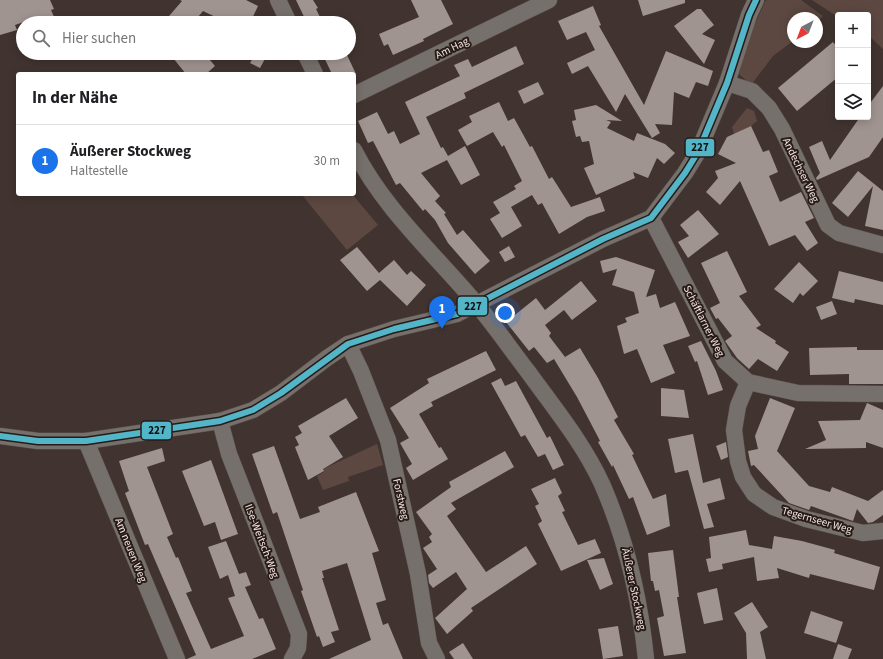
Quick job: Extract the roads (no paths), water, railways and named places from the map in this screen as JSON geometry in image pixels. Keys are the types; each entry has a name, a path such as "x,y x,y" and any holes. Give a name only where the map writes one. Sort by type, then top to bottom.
{"street":[{"path":"278,0 286,16"},
{"name":"Am Hag","path":"356,94 549,0"},
{"path":"0,436 38,441 86,441 220,420 253,410 281,393 348,344 394,329 457,314 603,239 651,218 685,173 698,152 727,83 749,15 756,0"},
{"path":"308,60 314,72"},
{"name":"Andechser Weg","path":"727,83 752,91 769,108 782,129 828,225 839,233 883,246"},
{"name":"Äußerer Stockweg","path":"356,154 365,171 402,219 477,305 575,435 601,484 624,543 643,627 646,659"},
{"name":"Schäftlarner Weg","path":"651,218 725,361 748,382 798,393 883,394"},
{"name":"Forstweg","path":"348,344 361,371 388,440 418,574 429,643 437,659"},
{"name":"Tegernseer Weg","path":"748,382 738,406 734,430 738,461 743,477 754,494 773,507 806,519 863,533 883,531"},
{"name":"Ilse-Weitsch-Weg","path":"220,420 229,454 299,634 298,648 292,659"},
{"name":"Am neuen Weg","path":"86,441 178,659"}],"place":[{"name":"Äußerer Stockweg","path":"442,329"}]}
